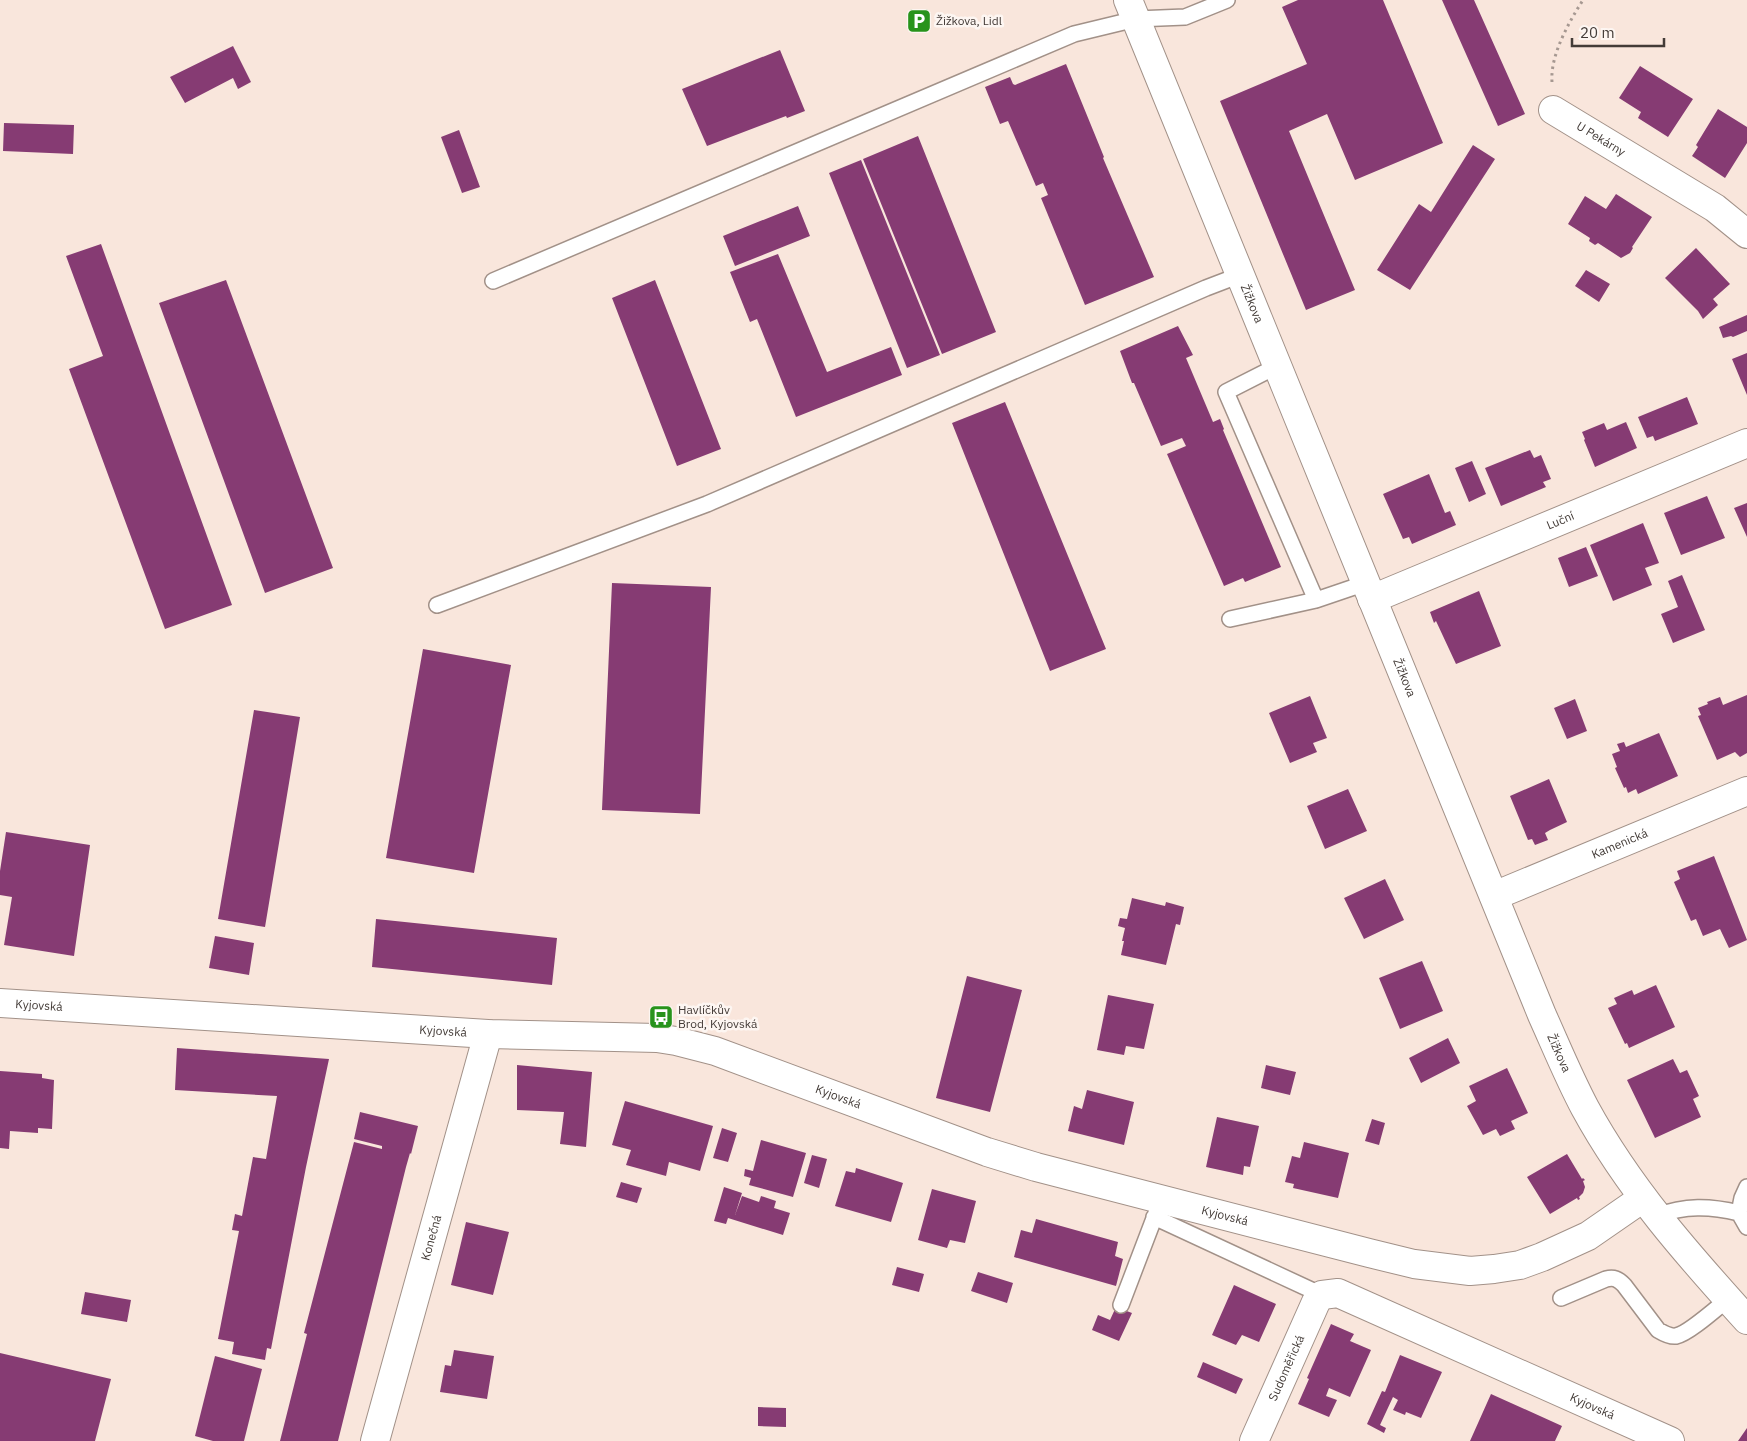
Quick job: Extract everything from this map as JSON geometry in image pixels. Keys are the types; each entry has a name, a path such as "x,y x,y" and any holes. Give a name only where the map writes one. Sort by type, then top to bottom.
{"street":[{"name":"Žižkova","path":"1132,9 1542,1015 1586,1108 1608,1146 1650,1207 1682,1247 1747,1320"},
{"name":"U Pekárny","path":"1553,110 1715,208 1747,234"},
{"name":"Luční","path":"1369,591 1747,442"},
{"name":"Kamenická","path":"1494,896 1747,791"},
{"name":"Kyjovská","path":"0,1003 488,1034 657,1038 715,1051 987,1152 1158,1208 1414,1264 1470,1271 1520,1265 1542,1258 1650,1207"},
{"name":"Konečná","path":"375,1441 488,1034"},
{"name":"Kyjovská","path":"1322,1296 1338,1293 1347,1296 1670,1441"},
{"name":"Sudoměřická","path":"1254,1441 1316,1302 1322,1296"}],"lane":[{"path":"493,282 1132,9 1185,17 1227,0"},
{"path":"437,605 707,504 1196,292 1240,275"},
{"path":"1277,366 1226,392 1316,600"},
{"path":"1230,619 1316,600 1369,591"},
{"path":"1747,1187 1742,1198 1739,1213 1747,1227"},
{"path":"1650,1207 1677,1209 1698,1207 1721,1208 1739,1213"},
{"path":"1120,1305 1158,1208 1322,1296"},
{"path":"1561,1298 1606,1279 1619,1280 1658,1330 1665,1334 1676,1336 1686,1332 1728,1299"}],"path":[{"path":"1553,110 1551,74 1564,30 1583,0"}],"building":[{"path":"1298,0 1383,0 1443,143 1355,180 1327,114 1289,131 1355,290 1306,310 1220,101 1307,64 1282,7"},
{"path":"1442,0 1474,0 1525,114 1498,126"},
{"path":"233,46 251,82 238,89 233,78 185,103 170,77"},
{"path":"780,50 805,111 787,118 786,116 707,146 682,89"},
{"path":"1066,64 1103,158 1154,277 1085,305 1041,198 1048,195 1043,183 1036,186 1008,121 1000,124 985,87 1010,77 1015,85"},
{"path":"1640,66 1693,99 1668,137 1638,118 1641,112 1619,98"},
{"path":"1718,109 1747,127 1747,143 1725,178 1692,156 1698,147 1696,145"},
{"path":"4,123 74,125 73,154 3,151"},
{"path":"459,130 480,187 462,193 441,137"},
{"path":"918,136 996,332 942,354 863,159"},
{"path":"1473,145 1495,159 1410,290 1377,270 1419,204 1431,212"},
{"path":"861,160 940,355 907,368 829,173"},
{"path":"1616,194 1652,217 1630,253 1621,258 1598,243 1595,245 1589,241 1590,238 1568,224 1585,196 1606,209"},
{"path":"798,206 810,236 735,266 723,236"},
{"path":"101,244 232,605 165,629 69,369 103,356 66,256"},
{"path":"1696,248 1730,284 1713,299 1718,305 1703,319 1698,311 1665,278"},
{"path":"778,254 827,372 891,347 902,375 796,417 757,319 750,322 730,272"},
{"path":"1586,270 1610,284 1599,302 1575,286"},
{"path":"226,280 333,568 265,593 159,303"},
{"path":"655,280 721,449 677,466 612,298"},
{"path":"1747,315 1747,331 1733,337 1723,338 1719,327"},
{"path":"1178,326 1193,355 1186,358 1213,422 1220,419 1281,567 1245,582 1243,578 1224,586 1167,454 1186,446 1182,438 1161,446 1134,383 1132,383 1120,351"},
{"path":"1747,353 1747,395 1732,359"},
{"path":"1687,397 1698,424 1655,441 1653,436 1647,438 1638,417"},
{"path":"1005,402 1106,649 1050,671 952,423"},
{"path":"1626,422 1637,448 1595,467 1582,432 1604,423 1607,430"},
{"path":"1530,450 1534,458 1541,455 1551,479 1543,482 1546,487 1501,506 1485,468"},
{"path":"1472,461 1486,494 1469,502 1455,468"},
{"path":"1429,474 1445,513 1450,511 1456,525 1412,544 1409,537 1403,539 1383,494"},
{"path":"1707,496 1725,538 1681,555 1664,513"},
{"path":"1747,503 1747,537 1734,508"},
{"path":"1643,523 1659,563 1645,568 1652,585 1613,601 1590,545"},
{"path":"1586,547 1598,576 1569,587 1558,558"},
{"path":"1682,575 1705,630 1673,643 1661,614 1678,607 1668,581"},
{"path":"612,583 711,587 700,814 602,810"},
{"path":"1479,591 1501,646 1456,664 1430,612"},
{"path":"423,649 511,665 474,873 386,858"},
{"path":"1747,695 1747,753 1740,757 1735,752 1717,760 1698,716 1701,715 1698,708 1720,697 1723,705"},
{"path":"1310,696 1327,738 1313,743 1317,752 1290,763 1269,713"},
{"path":"1575,699 1587,731 1567,739 1554,708"},
{"path":"254,710 300,717 265,927 218,919"},
{"path":"1659,733 1678,776 1638,794 1636,789 1628,793 1615,768 1617,767 1612,754 1620,751 1617,744 1624,742 1626,747"},
{"path":"1549,779 1567,822 1545,833 1548,840 1535,845 1532,839 1528,840 1510,796"},
{"path":"1348,789 1367,831 1325,849 1307,806"},
{"path":"6,832 90,845 74,956 4,945 12,897 0,895 0,871"},
{"path":"1714,856 1747,940 1729,948 1720,929 1703,936 1696,919 1691,921 1674,882 1680,879 1677,871"},
{"path":"1385,879 1404,920 1364,939 1344,898"},
{"path":"1132,898 1165,906 1166,902 1184,907 1180,925 1176,924 1166,965 1121,955 1125,928 1118,926 1120,918 1127,919"},
{"path":"376,919 557,938 552,985 372,967"},
{"path":"215,936 254,943 249,975 209,968"},
{"path":"1422,961 1443,1011 1400,1029 1379,978"},
{"path":"967,976 1022,990 990,1112 936,1098"},
{"path":"1656,985 1675,1027 1629,1048 1627,1043 1625,1044 1608,1008 1617,1004 1614,998 1632,990 1634,995"},
{"path":"1108,995 1154,1004 1144,1049 1126,1046 1124,1055 1097,1050"},
{"path":"1448,1038 1460,1063 1421,1083 1409,1058"},
{"path":"177,1048 329,1059 271,1349 267,1348 265,1360 232,1354 234,1342 218,1339 239,1231 232,1230 235,1214 242,1216 253,1157 266,1159 277,1096 175,1090"},
{"path":"1673,1059 1680,1073 1687,1070 1699,1096 1693,1099 1701,1117 1655,1138 1627,1080"},
{"path":"517,1065 592,1072 586,1147 560,1144 564,1112 517,1110"},
{"path":"1266,1065 1296,1072 1290,1095 1261,1088"},
{"path":"1507,1068 1528,1113 1511,1121 1515,1129 1500,1136 1496,1129 1483,1135 1467,1106 1476,1101 1469,1086"},
{"path":"0,1071 42,1074 42,1078 54,1080 52,1129 38,1128 38,1133 10,1131 9,1149 0,1148"},
{"path":"1087,1090 1134,1102 1124,1145 1068,1131 1074,1106 1082,1109"},
{"path":"625,1101 713,1126 700,1171 669,1162 666,1176 626,1165 631,1150 612,1145"},
{"path":"360,1112 418,1126 406,1167 338,1441 280,1441 307,1334 304,1333 354,1142 382,1149 382,1146 354,1139"},
{"path":"1217,1117 1259,1126 1250,1167 1244,1166 1243,1175 1206,1167"},
{"path":"1372,1119 1385,1123 1379,1145 1365,1141"},
{"path":"722,1128 737,1133 728,1162 713,1158"},
{"path":"761,1140 806,1153 793,1197 749,1185 751,1178 744,1176 745,1169 753,1171"},
{"path":"1304,1142 1349,1153 1338,1198 1293,1188 1294,1184 1285,1182 1292,1156 1300,1158"},
{"path":"1567,1154 1582,1179 1585,1180 1583,1181 1585,1187 1579,1197 1580,1199 1578,1200 1577,1198 1550,1214 1527,1177"},
{"path":"812,1155 827,1159 819,1188 804,1183"},
{"path":"856,1168 903,1183 891,1222 835,1206 846,1171 855,1173"},
{"path":"621,1182 642,1188 637,1203 616,1197"},
{"path":"724,1187 742,1193 735,1215 742,1196 759,1202 761,1196 776,1201 774,1208 790,1213 783,1235 728,1218 726,1224 714,1221"},
{"path":"932,1189 976,1201 965,1243 950,1240 947,1248 918,1240"},
{"path":"1036,1219 1118,1242 1115,1256 1123,1259 1116,1286 1014,1257 1021,1230 1032,1233"},
{"path":"466,1222 509,1232 493,1295 451,1285"},
{"path":"897,1267 924,1274 919,1292 892,1285"},
{"path":"978,1272 1013,1283 1007,1303 971,1291"},
{"path":"1234,1285 1276,1304 1259,1342 1242,1335 1236,1345 1212,1335"},
{"path":"85,1292 131,1300 127,1322 81,1314"},
{"path":"1116,1307 1132,1313 1119,1341 1092,1330 1098,1315 1110,1320"},
{"path":"1331,1324 1354,1334 1350,1341 1371,1350 1350,1397 1329,1388 1326,1396 1337,1400 1329,1417 1298,1404 1309,1379 1307,1378"},
{"path":"454,1350 494,1356 487,1399 440,1392 445,1365 451,1366"},
{"path":"0,1353 111,1379 95,1441 0,1441"},
{"path":"1400,1355 1442,1372 1421,1418 1406,1412 1405,1415 1393,1410 1398,1400 1393,1397 1380,1425 1386,1428 1384,1433 1367,1424 1382,1391 1385,1392"},
{"path":"215,1356 262,1369 244,1441 213,1441 195,1436"},
{"path":"1203,1362 1243,1379 1236,1394 1197,1377"},
{"path":"1491,1394 1562,1426 1555,1441 1470,1441"},
{"path":"758,1407 786,1408 786,1427 758,1426"},
{"path":"1747,1428 1747,1441 1738,1441"}],"place":[{"name":"Žižkova, Lidl","path":"919,21"},
{"name":"Havlíčkův Brod, Kyjovská","path":"661,1017"}]}
